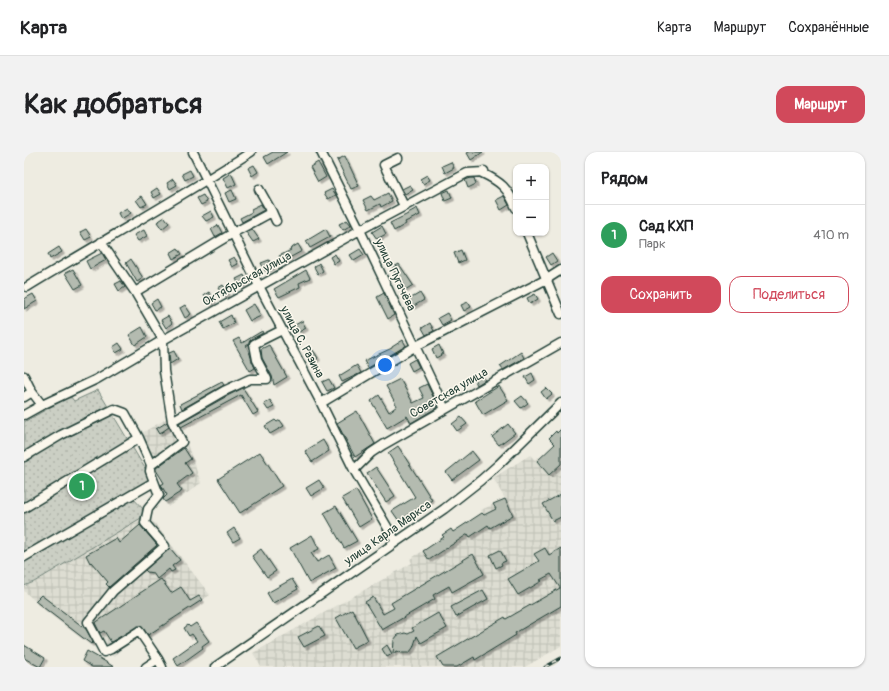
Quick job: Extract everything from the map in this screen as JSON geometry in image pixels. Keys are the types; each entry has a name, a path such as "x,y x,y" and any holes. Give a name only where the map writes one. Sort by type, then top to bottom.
{"street":[{"name":"улица С. Разина","path":"193,152 259,286 321,403 354,470 396,542"},
{"path":"27,287 207,180 251,152"},
{"name":"улица Пугачёва","path":"321,152 416,346 445,409"},
{"path":"398,158 384,165 404,206"},
{"name":"Октябрьская улица","path":"24,415 97,379 259,286 467,173 483,172 497,180 511,196 513,201"},
{"path":"259,189 276,221"},
{"path":"135,292 272,212"},
{"path":"528,236 561,314"},
{"path":"101,242 135,292 163,340 164,371 172,421 182,442 151,465"},
{"path":"321,403 416,346 547,279 561,270"},
{"path":"172,421 224,391 250,379 267,378 257,360 254,344 282,330"},
{"name":"Советская улица","path":"354,470 371,453 561,342"},
{"path":"24,376 32,392 42,405"},
{"path":"24,397 32,392"},
{"name":"улица Карла Маркса","path":"215,667 444,509 481,480 515,449 561,403"},
{"path":"24,457 61,435 114,409 125,413 139,438 151,465 150,471 159,495 148,509 145,524 165,546 113,591 88,622 104,652 139,630 162,667"},
{"path":"24,508 139,438"},
{"path":"24,557 154,482"},
{"path":"146,667 158,660"}],"shaded area":[{"path":"239,381 245,393 181,427 201,483 168,507 163,498 164,492 160,486 161,478 154,468 140,434 182,410 180,404 223,382 225,387"},
{"path":"98,390 152,480 131,496 146,512 141,515 141,518 34,582 24,586 24,422 70,396 74,401"},
{"path":"561,429 561,646 525,667 261,667 253,653 412,563 410,559 444,538 442,535 451,529 453,532 482,513 481,510 505,499 493,478 530,455 535,460 538,457 540,458 555,444 549,438 556,431 557,433"},
{"path":"146,512 210,595 147,639 142,635 123,646 114,657 91,644 35,601 24,591 24,586 34,582"}],"building":[{"path":"273,152 287,152 268,164 264,157"},
{"path":"483,152 471,160 467,153"},
{"path":"345,156 359,186 351,189 337,160"},
{"path":"318,162 326,177 318,182 310,167"},
{"path":"451,162 454,168 445,173 442,166"},
{"path":"254,165 258,172 252,176 248,168"},
{"path":"190,170 193,176 185,180 182,174"},
{"path":"231,173 236,184 228,188 223,178"},
{"path":"427,175 430,180 423,184 420,179"},
{"path":"474,178 476,184 468,188 465,180"},
{"path":"173,179 177,185 170,189 167,183"},
{"path":"410,185 413,189 405,194 402,189"},
{"path":"157,188 161,194 154,198 151,192"},
{"path":"332,189 336,195 328,199 324,193"},
{"path":"232,190 236,199 229,202 225,193"},
{"path":"449,190 452,198 445,201 442,193"},
{"path":"388,193 392,201 381,207 380,204 368,210 363,200 371,196 374,200"},
{"path":"203,195 207,202 201,205 197,198"},
{"path":"142,196 147,204 141,207 136,200"},
{"path":"504,196 509,205 501,210 496,200"},
{"path":"261,204 264,210 242,222 240,218 252,212 251,209"},
{"path":"127,208 131,213 121,219 118,213"},
{"path":"417,208 420,215 405,222 406,224 394,231 390,223"},
{"path":"211,211 214,217 206,221 202,216"},
{"path":"165,217 169,223 162,229 157,222"},
{"path":"347,220 351,225 343,230 339,224"},
{"path":"218,225 222,233 215,237 211,229"},
{"path":"382,226 386,234 377,239 372,232"},
{"path":"86,229 91,237 85,240 80,232"},
{"path":"252,229 259,239 253,242 246,232"},
{"path":"326,229 330,237 310,248 306,241"},
{"path":"144,230 147,236 138,241 134,235"},
{"path":"298,244 302,251 282,262 279,256 291,250 290,249"},
{"path":"59,247 62,252 50,259 48,254"},
{"path":"178,248 182,254 173,259 170,253"},
{"path":"360,249 364,255 354,261 350,255"},
{"path":"461,250 465,260 458,263 454,253"},
{"path":"102,253 106,260 90,269 86,261"},
{"path":"552,253 557,261 551,265 546,257"},
{"path":"335,254 339,261 334,264 330,257"},
{"path":"234,257 238,264 232,267 228,260"},
{"path":"131,259 143,278 137,282 126,263"},
{"path":"269,260 273,267 265,271 261,263"},
{"path":"319,263 323,271 318,274 314,267"},
{"path":"399,264 413,285 405,290 392,268"},
{"path":"73,269 82,285 75,289 65,273"},
{"path":"306,270 310,278 299,283 300,287 279,297 274,289"},
{"path":"244,275 247,282 240,286 236,279"},
{"path":"121,281 125,287 119,291 115,284"},
{"path":"223,285 228,293 223,296 218,288"},
{"path":"209,292 214,301 209,304 204,295"},
{"path":"384,293 394,315 388,319 377,297"},
{"path":"420,293 424,300 412,307 408,300"},
{"path":"33,294 37,301 24,309 24,299"},
{"path":"535,294 538,299 530,304 527,298"},
{"path":"157,299 161,307 155,310 151,303"},
{"path":"468,302 471,307 464,311 461,305"},
{"path":"254,304 261,316 250,321 244,310"},
{"path":"185,305 191,314 185,318 180,308"},
{"path":"447,313 451,320 442,325 438,318"},
{"path":"231,315 234,323 223,329 219,322"},
{"path":"168,316 172,323 166,328 161,320"},
{"path":"302,321 306,328 299,332 295,325"},
{"path":"430,323 434,331 426,335 422,328"},
{"path":"142,327 147,337 135,345 129,335"},
{"path":"262,331 263,333 252,339 246,346 255,368 250,371 233,341 239,338 242,343"},
{"path":"403,340 406,346 368,368 364,361 392,348"},
{"path":"119,343 123,349 116,353 113,347"},
{"path":"269,345 287,377 274,385 272,376 262,358 261,349"},
{"path":"439,345 443,354 436,358 432,349"},
{"path":"313,350 318,358 312,362 307,353"},
{"path":"174,351 178,359 170,364 169,353"},
{"path":"521,352 524,358 503,370 500,366"},
{"path":"415,359 419,367 412,371 408,363"},
{"path":"357,365 361,373 342,382 339,376"},
{"path":"532,373 535,380 529,384 525,377"},
{"path":"482,375 485,380 477,385 474,379"},
{"path":"329,379 334,388 327,391 322,382"},
{"path":"400,379 413,403 424,398 419,388 427,384 438,407 411,423 407,416 387,428 371,401 379,395 389,412 397,406 386,386"},
{"path":"222,382 224,385 182,409 180,404"},
{"path":"499,386 508,400 483,415 475,401"},
{"path":"243,388 258,412 253,415 241,395 181,427 179,423"},
{"path":"546,388 552,394 546,399 541,392"},
{"path":"522,396 528,403 521,408 515,401"},
{"path":"270,400 274,407 268,410 264,404"},
{"path":"357,411 375,444 355,457 337,423"},
{"path":"461,417 467,424 457,431 452,424"},
{"path":"275,420 277,422 280,420 284,426 270,434 265,426"},
{"path":"167,422 169,427 159,434 156,429"},
{"path":"508,424 515,433 499,445 492,437"},
{"path":"561,429 561,464 549,475 537,461 555,444 549,438 556,431 557,433"},
{"path":"323,440 329,451 312,462 305,451"},
{"path":"398,446 432,500 399,521 392,511 415,497 388,453"},
{"path":"184,448 191,459 185,463 192,473 177,484 182,491 165,502 163,499 167,495 161,485 164,483 156,468"},
{"path":"472,451 479,460 452,480 446,472"},
{"path":"260,452 282,486 240,513 218,479"},
{"path":"376,467 395,496 386,502 367,473"},
{"path":"319,480 324,488 311,496 306,488"},
{"path":"356,490 372,519 359,527 342,498"},
{"path":"561,494 561,517 553,521 543,504"},
{"path":"505,499 513,515 490,528 488,525 470,537 468,534 429,560 423,551 444,537 442,535 451,529 453,532 482,513 484,515 496,509 493,504"},
{"path":"336,506 357,541 344,548 324,513"},
{"path":"140,525 157,545 109,587 106,584 108,582 91,562 90,563 86,555 116,538 119,543"},
{"path":"234,528 240,538 233,542 227,533"},
{"path":"312,535 319,549 311,553 317,562 329,555 336,568 309,583 290,548"},
{"path":"170,548 180,560 172,566 175,570 171,572 169,569 157,579 153,573 145,570"},
{"path":"545,548 549,555 561,548 561,606 515,633 516,635 475,660 474,657 457,667 443,667 437,657 505,617 506,619 560,588 551,574 518,595 508,579 539,561 534,554"},
{"path":"261,549 276,571 267,577 252,556"},
{"path":"500,550 506,561 501,563 502,565 496,568 490,555"},
{"path":"473,554 484,574 452,592 449,586 433,595 435,599 382,630 365,602 373,597 383,614 394,608 391,603"},
{"path":"161,579 171,593 181,587 190,601 199,596 202,600 148,635 143,628 139,626 111,642 104,631 100,633 95,623"},
{"path":"292,579 298,589 273,603 267,593"},
{"path":"483,590 488,599 456,617 451,607"},
{"path":"41,595 86,629 93,642 91,644 35,601"},
{"path":"352,609 368,640 353,648 336,618"},
{"path":"438,613 447,628 421,643 417,636 413,648 409,653 397,651 393,654 394,640 398,635 405,633 408,634 414,631 412,628"},
{"path":"196,623 209,641 202,646 203,648 178,666 173,658 197,641 192,634 189,636 184,628 188,625 190,627"},
{"path":"319,626 325,636 304,647 298,637"},
{"path":"24,645 45,658 40,667 24,658"},
{"path":"387,645 392,654 387,657 382,649"},
{"path":"87,651 114,667 92,667 82,661"}],"railway":[{"path":"545,667 561,658"}],"place":[{"name":"Сад КХП","path":"82,486"}]}
